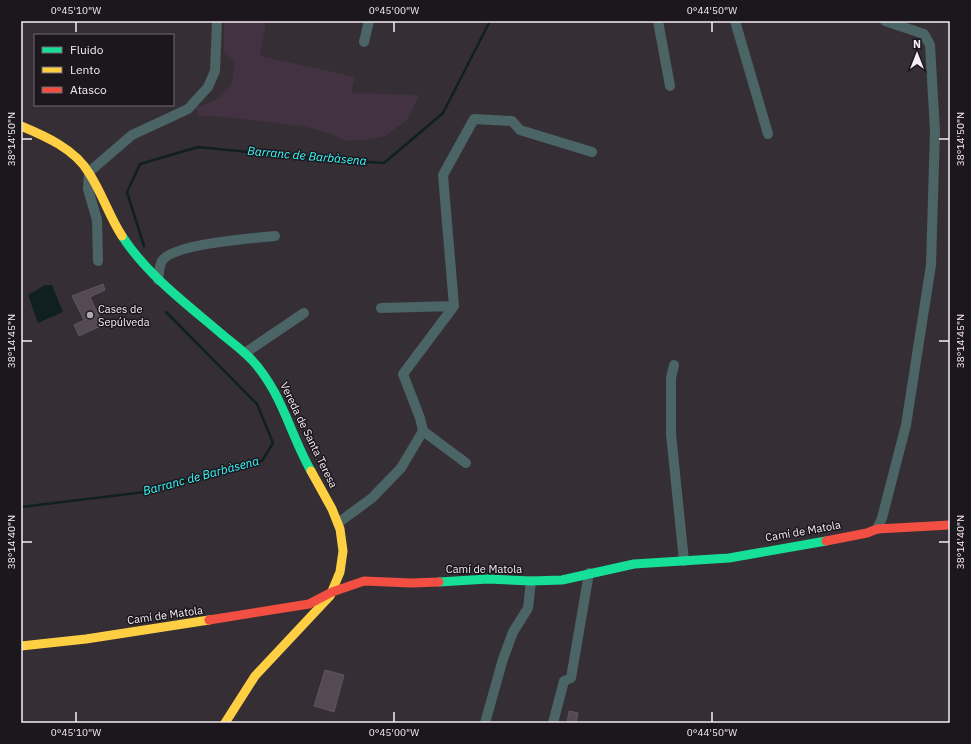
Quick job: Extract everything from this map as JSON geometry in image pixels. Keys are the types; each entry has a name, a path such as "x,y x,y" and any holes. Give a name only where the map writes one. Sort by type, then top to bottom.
{"street":[{"path":"98,261 98,220 88,189 89,172 132,134 188,109 208,87 215,71 217,21"},
{"path":"364,42 369,21"},
{"path":"658,21 670,86"},
{"path":"735,21 768,134"},
{"path":"877,529 882,518 906,426 931,265 932,191 935,165 935,131 930,45 924,34 885,21"},
{"path":"466,463 423,431 420,418 403,374 454,306 443,175 474,119 512,121 520,130 592,152"},
{"name":"Vereda de Santa Teresa","path":"21,126 48,137 78,159 89,172 117,230 132,252 158,280 245,353 269,381 278,397 308,466 338,523 343,551 340,572 332,592 255,676 225,723"},
{"path":"158,280 161,262 170,253 230,241 275,236"},
{"path":"381,308 454,306"},
{"path":"245,353 304,313"},
{"path":"674,365 671,378 671,434 684,561"},
{"path":"338,523 372,498 401,468 423,431"},
{"name":"Camí de Matola","path":"21,646 86,639 309,604 332,592 364,581 411,583 488,579 531,581 562,580 634,564 728,558 867,533 877,529 950,525"},
{"path":"553,723 564,681 571,678 589,573"},
{"path":"485,723 513,632 528,608 531,581"}],"shaded area":[{"path":"224,21 266,21 260,56 355,77 351,93 419,95 408,119 385,136 366,140 347,141 329,133 302,126 227,117 200,116 195,108 218,99 231,86 235,62 224,51"},
{"path":"45,285 52,285 63,312 38,323 28,295"}],"building":[{"name":"Cases de Sepúlveda","path":"103,284 105,290 90,297 103,325 79,336 74,325 84,320 72,296"},
{"path":"325,670 344,675 334,712 314,706"},
{"path":"569,711 578,713 576,723 567,723"}],"waterway":[{"name":"Barranc de Barbàsena","path":"144,246 127,192 140,164 198,147 311,158 384,163 443,113 490,21"},
{"name":"Barranc de Barbàsena","path":"21,507 145,492 262,461 273,443 257,404 166,312"}],"traffic: fast":[{"path":"122,236 132,251 156,277 245,353 262,372 278,399 311,471"},
{"path":"439,582 488,579 531,581 562,580 634,564 729,558 826,541"}],"traffic: slow":[{"path":"21,126 59,144 83,164 98,188 113,221 122,236"},
{"path":"225,723 255,676 330,596 340,572 343,551 340,529 332,509 311,471"},
{"path":"21,646 86,639 209,620"}],"traffic: jam":[{"path":"826,541 867,533 877,529 950,525"},
{"path":"209,620 309,604 332,592 364,581 411,583 439,582"}],"place":[{"name":"Cases de Sepúlveda","path":"90,315"}]}
